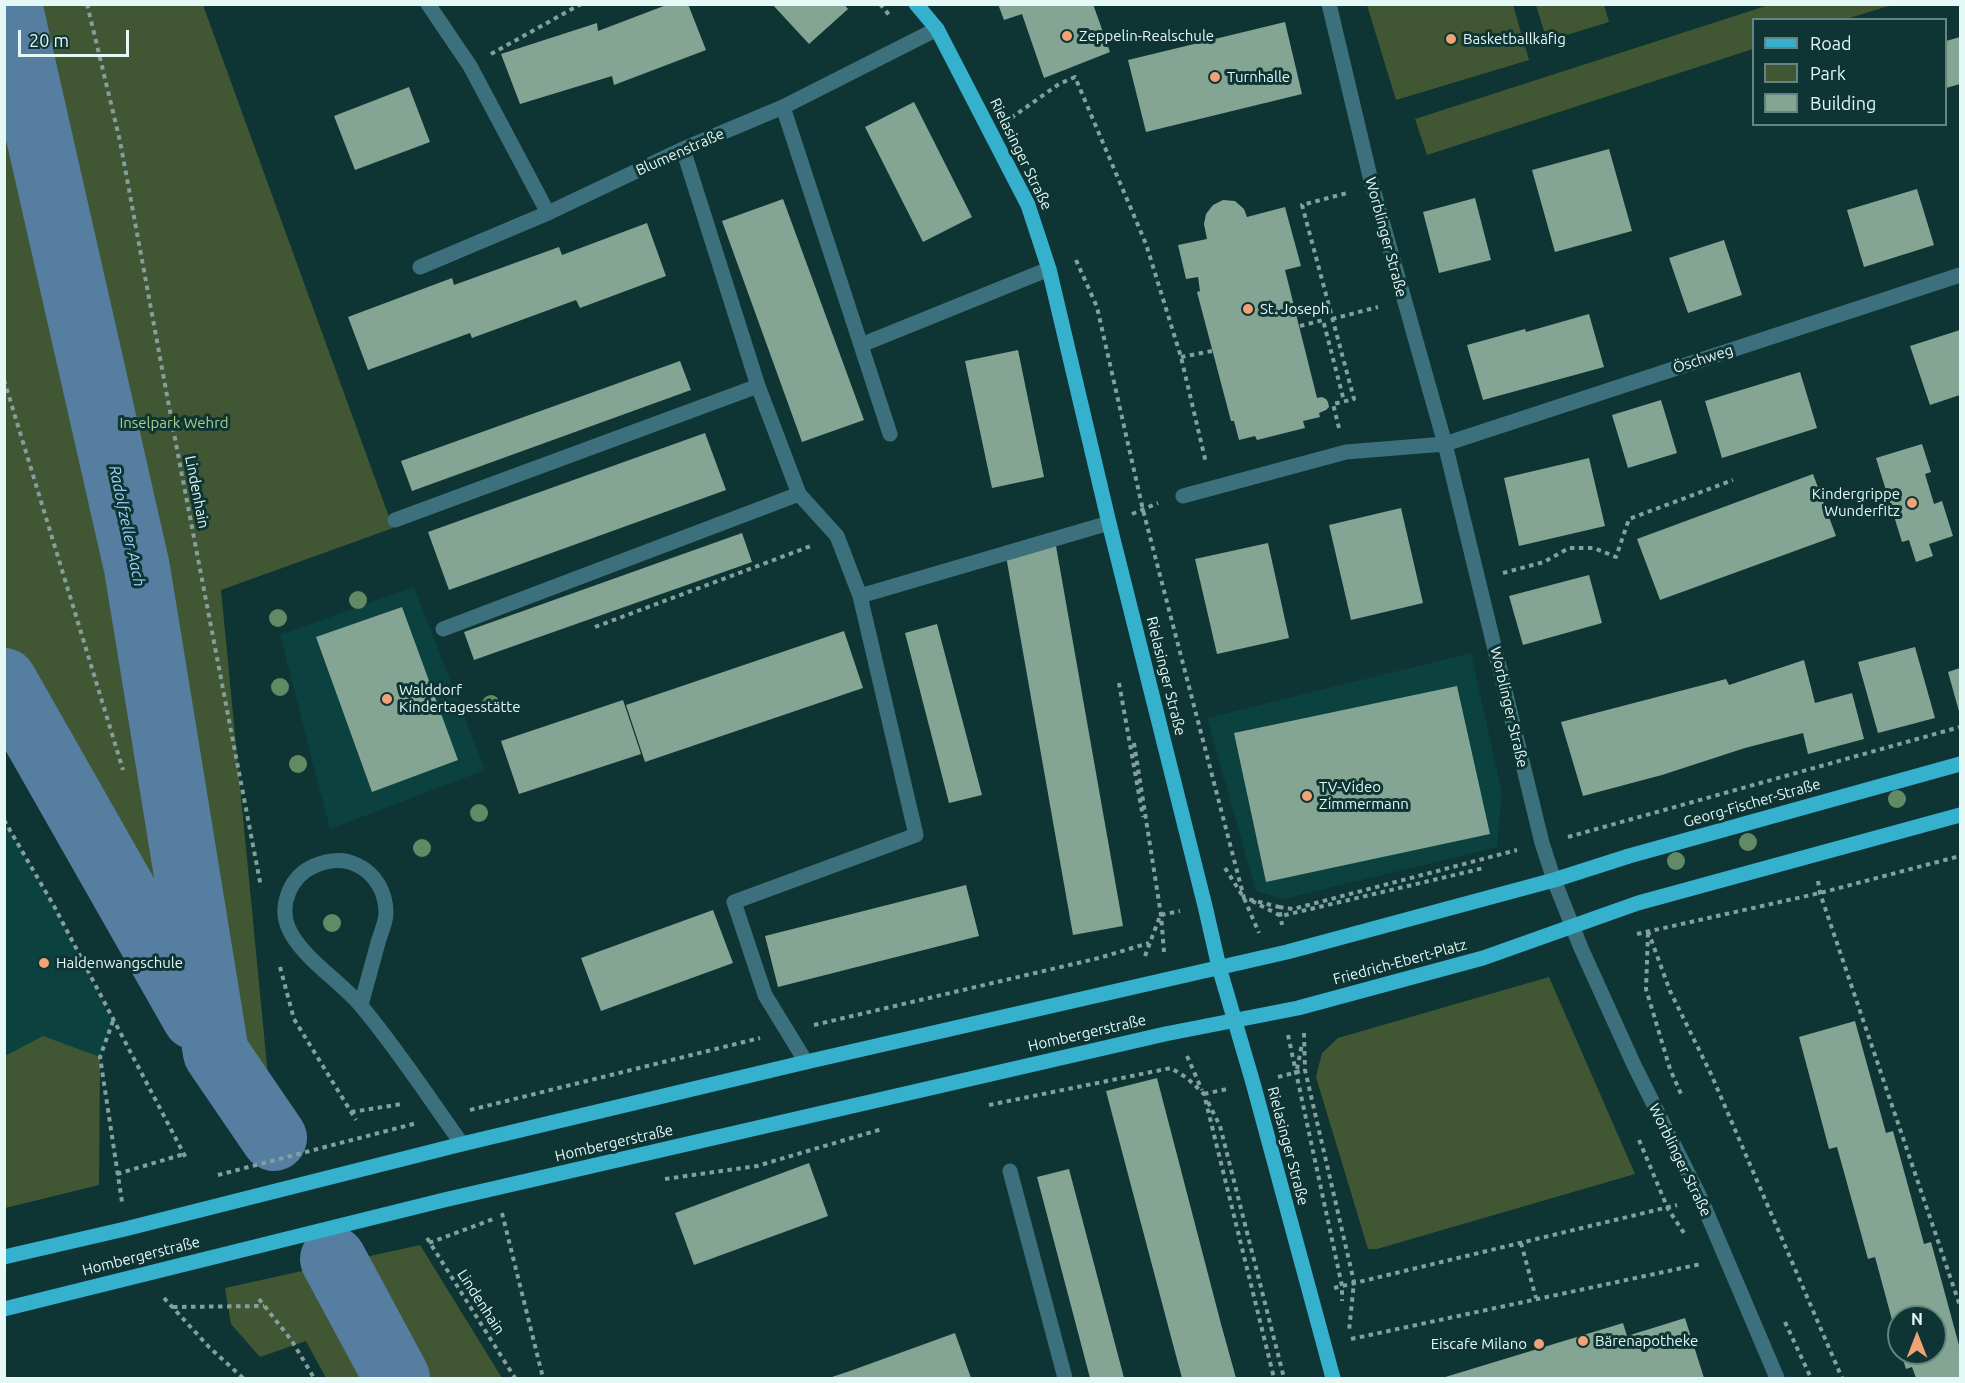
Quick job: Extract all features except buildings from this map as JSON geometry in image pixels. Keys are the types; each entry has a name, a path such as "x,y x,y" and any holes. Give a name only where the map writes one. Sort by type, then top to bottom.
{"main road":[{"name":"Rielasinger Straße","path":"916,4 937,29 1028,205 1049,269 1109,523 1219,967 1333,1378"},
{"name":"Georg-Fischer-Straße","path":"1554,880 1629,856 1960,764"},
{"path":"1572,927 1638,903 1960,815"},
{"path":"1219,967 1287,952 1554,880"},
{"name":"Friedrich-Ebert-Platz","path":"1233,1021 1298,1008 1483,958 1572,927"},
{"name":"Hombergerstraße","path":"4,1257 126,1229 462,1144 1219,967"},
{"name":"Hombergerstraße","path":"4,1309 444,1200 1165,1034 1233,1021"}],"street":[{"path":"428,4 470,66 548,213"},
{"name":"Worblinger Straße","path":"1329,4 1372,185 1445,444 1542,843 1554,880 1572,927 1634,1065 1700,1197 1777,1378"},
{"name":"Blumenstraße","path":"420,267 548,213 783,107 937,29"},
{"path":"783,107 890,434"},
{"path":"684,150 758,386 799,494 837,536 860,596 916,835 734,903 765,995 806,1062"},
{"path":"861,345 1049,269"},
{"name":"Öschweg","path":"1183,496 1346,452 1445,444 1960,275"},
{"path":"395,520 758,386"},
{"path":"443,629 799,494"},
{"path":"860,596 1109,523"},
{"path":"361,1005 386,914 384,893 369,872 357,864 327,861 308,869 291,886 286,904 287,925 294,938 330,977 361,1005 462,1144"},
{"path":"1010,1171 1065,1378"}],"path":[{"name":"Lindenhain","path":"87,4 120,141 262,891"},
{"path":"470,66 580,4"},
{"path":"880,4 912,42"},
{"path":"990,131 1059,84 1075,77 1146,244 1181,357 1212,488"},
{"path":"1010,106 1015,116"},
{"path":"1346,452 1333,404 1353,399 1302,205 1372,185"},
{"path":"1074,254 1097,307 1143,510 1244,898 1293,909 1619,824 1960,727"},
{"path":"1332,319 1404,302"},
{"path":"1300,326 1323,320 1344,401"},
{"path":"1181,357 1212,351"},
{"path":"4,380 123,770"},
{"path":"1479,579 1544,562 1569,548 1594,548 1616,557 1629,519 1733,480"},
{"path":"595,627 837,536"},
{"path":"1118,681 1161,915 1149,943"},
{"path":"4,820 54,906 187,1160"},
{"path":"1814,855 1820,893 1960,1306"},
{"path":"1626,937 1820,893 1960,856"},
{"path":"1279,907 1287,952"},
{"path":"1648,931 1646,989 1670,1069 1684,1099"},
{"path":"1652,941 1670,991 1711,1074 1842,1378"},
{"path":"1298,1008 1305,1034 1305,1070 1354,1282 1348,1339 1351,1349"},
{"path":"294,1019 356,1120"},
{"path":"113,1021 100,1057 126,1229"},
{"path":"1305,1034 1314,1030"},
{"path":"1305,1034 1297,1073 1342,1286 1341,1308"},
{"path":"1171,1068 1187,1078 1204,1094 1220,1126 1284,1378"},
{"path":"1297,1073 1305,1070"},
{"path":"1204,1094 1274,1378"},
{"path":"351,1112 430,1100"},
{"path":"213,1176 442,1117"},
{"path":"117,1174 184,1154"},
{"path":"121,1200 133,1197"},
{"path":"1310,1296 1354,1282 1668,1209 1700,1197"},
{"path":"501,1209 543,1378"},
{"name":"Lindenhain","path":"503,1216 428,1241 515,1378"},
{"path":"1521,1243 1536,1298"},
{"path":"1348,1339 1726,1259"},
{"path":"143,1275 209,1347 243,1378"},
{"path":"260,1299 292,1341 314,1378"},
{"path":"172,1307 264,1306"},
{"path":"1783,1316 1811,1378"}],"shaded area":[{"path":"414,587 485,770 330,829 280,635"},
{"path":"1471,653 1502,793 1497,847 1284,899 1256,891 1207,718"},
{"name":"Haldenwangschule","path":"4,820 54,906 113,1021 100,1057 5,1099"}],"green space":[{"name":"Inselpark Wehrd","path":"4,5 203,5 393,528 221,590 274,1138 216,1053 5,681"},
{"name":"Basketballkäfig","path":"1367,5 1513,5 1529,60 1396,100"},
{"path":"1536,5 1604,5 1609,22 1547,41"},
{"path":"1769,5 1892,5 1849,18 1752,18 1752,49 1427,155 1415,119"},
{"path":"1549,977 1635,1174 1377,1249 1368,1249 1316,1077 1322,1053 1338,1038"},
{"path":"43,1036 100,1057 99,1185 5,1208 5,1056"},
{"path":"420,1245 502,1378 326,1378 306,1341 260,1357 231,1324 225,1288"}],"waterway":[{"name":"Radolfzeller Aach","path":"9,4 137,568 216,1053 274,1138"},
{"name":"Radolfzeller Aach","path":"4,681 195,1017"},
{"name":"Radolfzeller Aach","path":"333,1259 397,1378"}],"place":[{"name":"Zeppelin-Realschule","path":"1067,36"},
{"name":"Basketballkäfig","path":"1451,39"},
{"name":"Turnhalle","path":"1215,77"},
{"name":"St. Joseph","path":"1248,309"},
{"name":"Kindergrippe Wunderfitz","path":"1912,503"},
{"name":"Walddorf Kindertagesstätte","path":"387,699"},
{"name":"TV-Video Zimmermann","path":"1307,796"},
{"name":"Haldenwangschule","path":"44,963"},
{"name":"Bärenapotheke","path":"1583,1341"},
{"name":"Eiscafe Milano","path":"1539,1344"}]}
